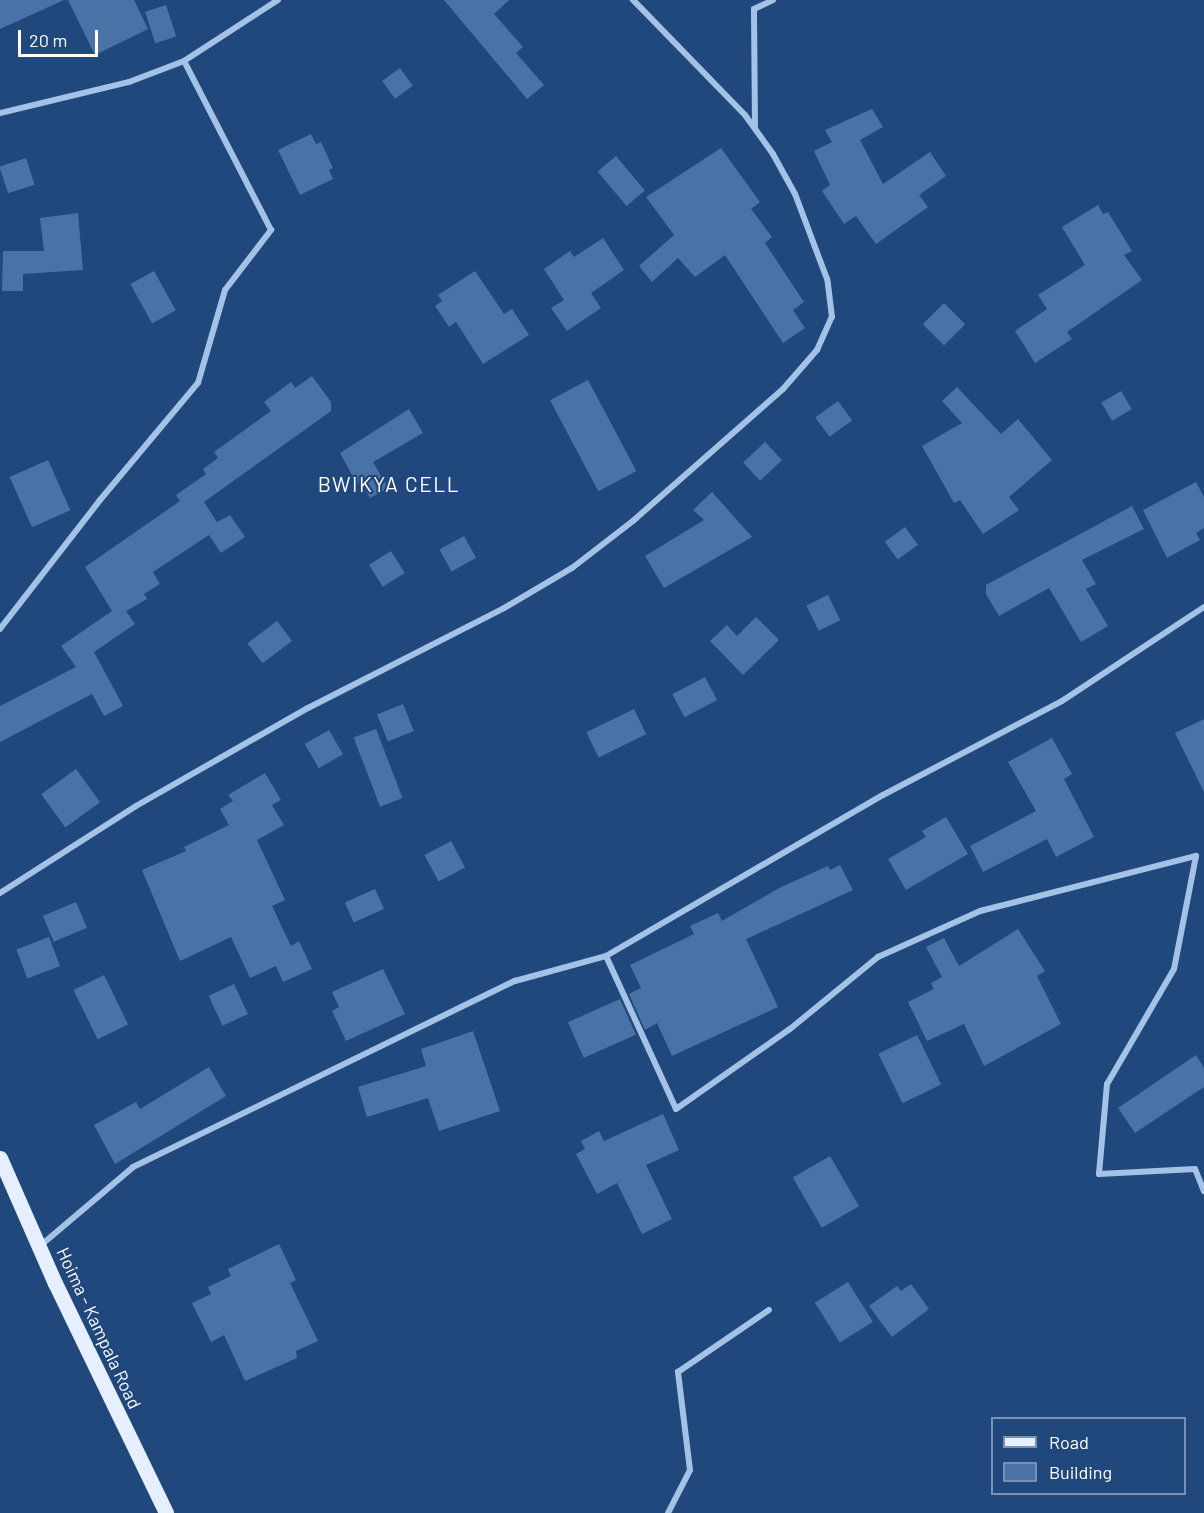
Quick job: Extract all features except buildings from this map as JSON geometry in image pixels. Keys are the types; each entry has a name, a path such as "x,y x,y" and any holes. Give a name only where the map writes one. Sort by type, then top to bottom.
{"main road":[{"name":"Hoima - Kampala Road","path":"0,1158 166,1513"}],"street":[{"path":"0,113 129,82 184,61 278,0"},
{"path":"0,893 64,848 207,765 572,568 634,520 783,389 817,350 832,317 827,279 813,235 773,154 755,128 695,60 633,0"},
{"path":"755,128 754,9 773,0"},
{"path":"0,629 100,500 198,383 225,290 271,230 184,61"},
{"path":"40,1246 133,1167 515,981 606,956 883,795 1062,700 1204,607"},
{"path":"606,956 676,1109 790,1029 878,957 980,911 1196,856 1174,969 1107,1084 1099,1174 1195,1169 1204,1191"},
{"path":"668,1513 690,1470 678,1372 769,1310"}],"district":[{"name":"BWIKYA CELL","path":"389,484"}]}
